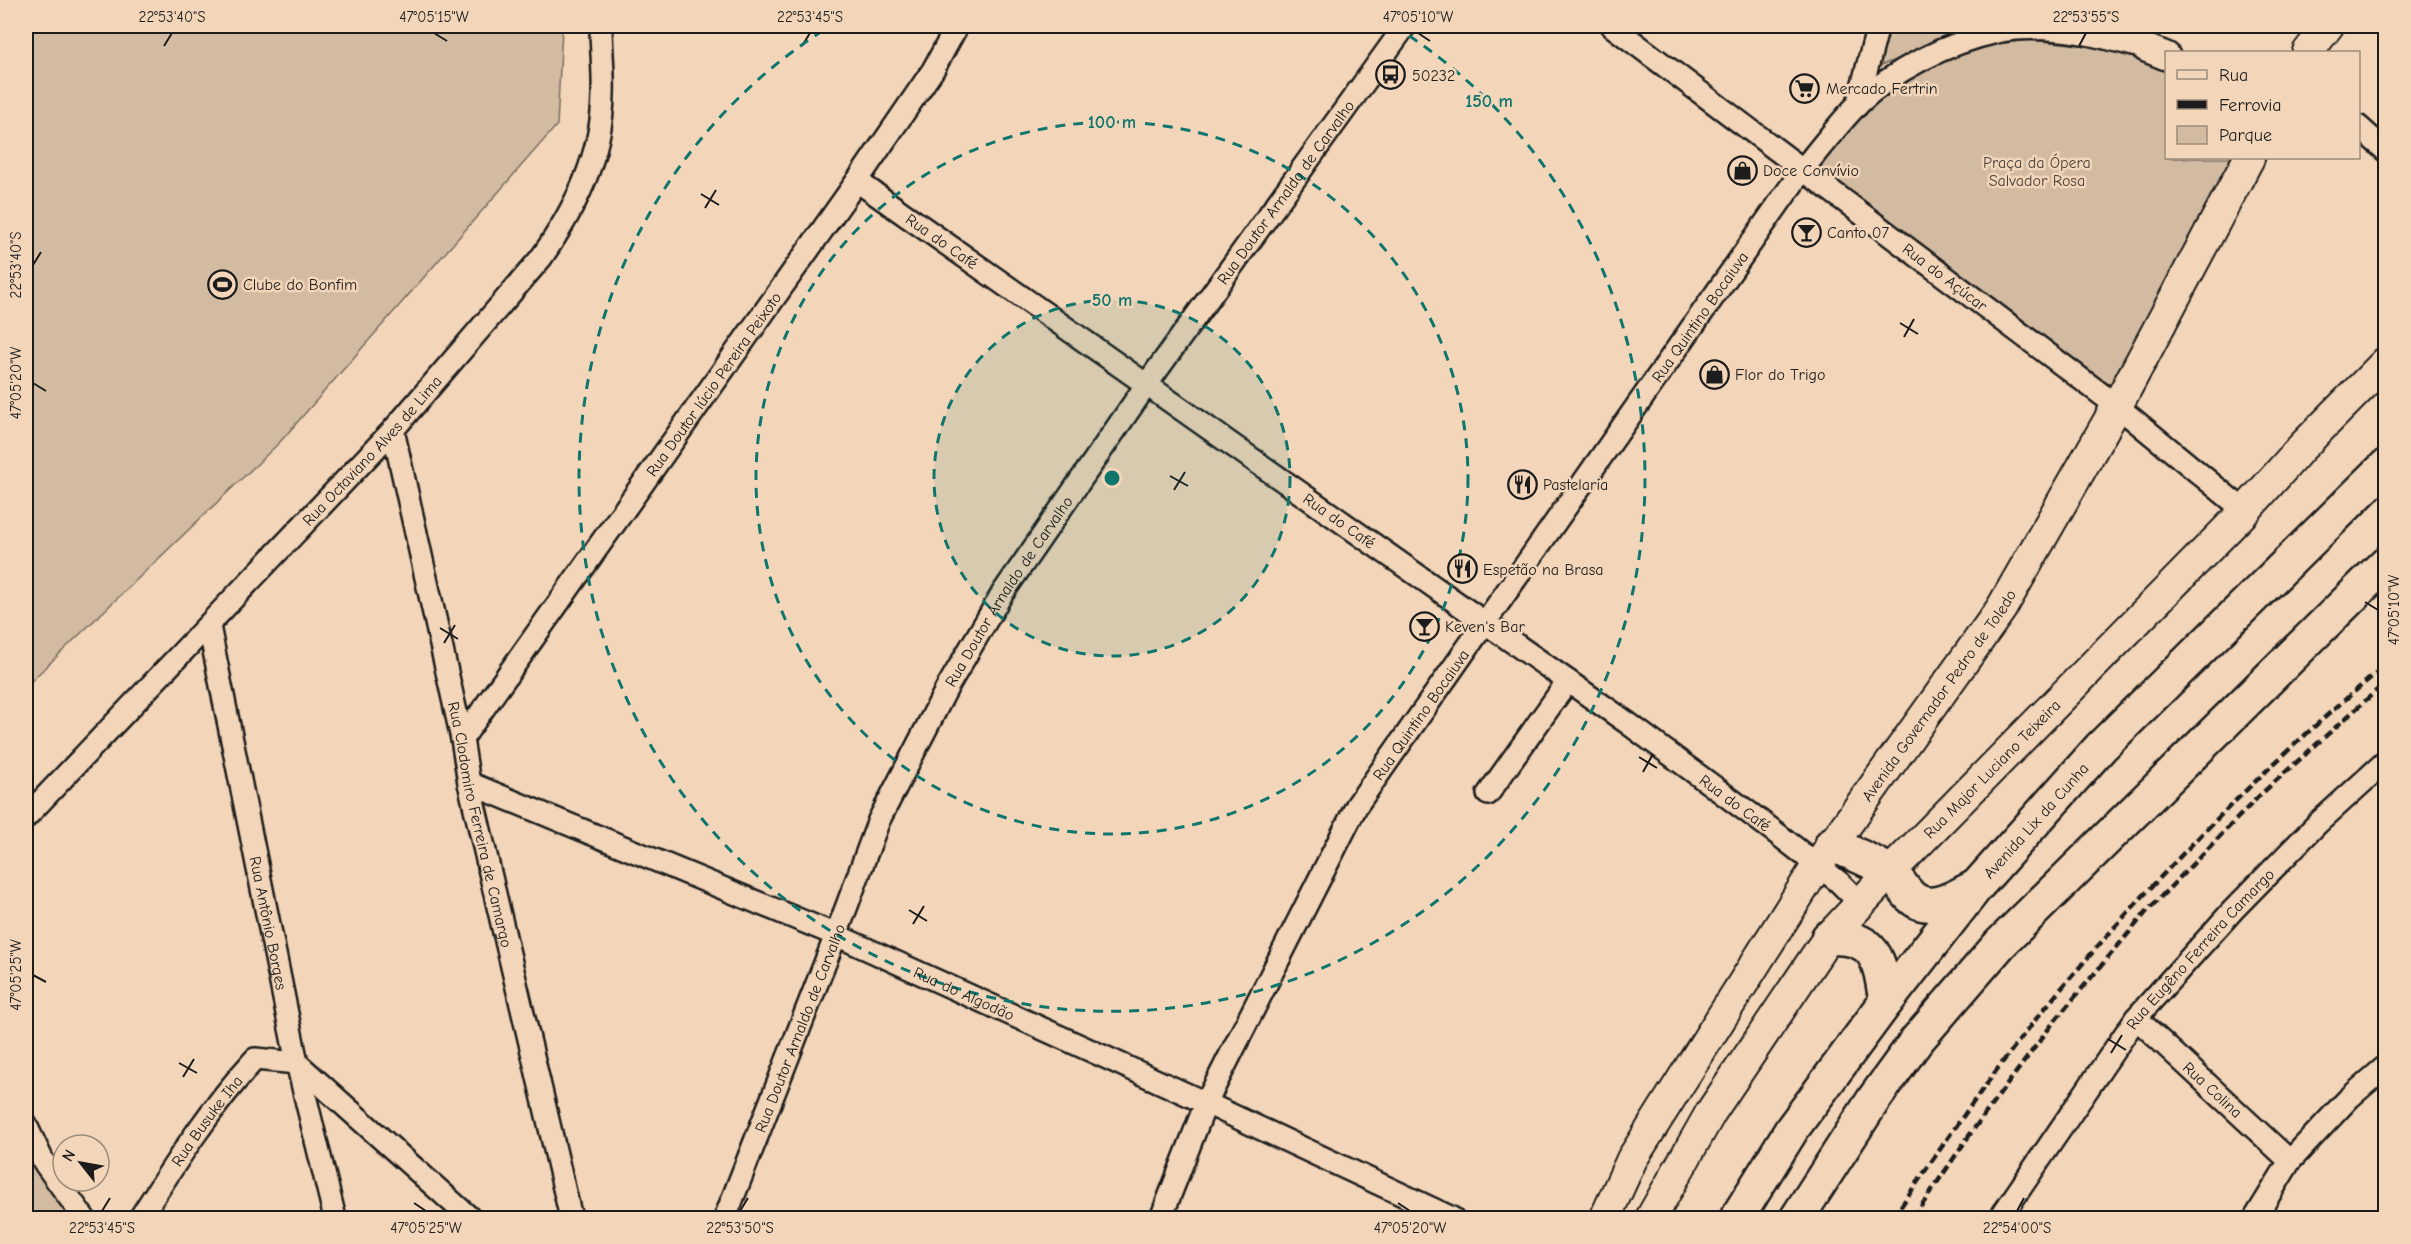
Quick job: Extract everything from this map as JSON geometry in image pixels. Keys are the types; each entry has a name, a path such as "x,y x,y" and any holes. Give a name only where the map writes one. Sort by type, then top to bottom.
{"highway":[{"name":"Avenida Lix da Cunha","path":"1737,1218 1792,1129 1886,1002 1976,887 2101,747 2385,466"},
{"path":"1797,1218 1874,1099 1917,1040 2000,944 2385,563"},
{"path":"1825,855 1890,872 1911,897 1931,905 1943,903 1976,887"},
{"path":"1828,938 1844,937 1862,941 1872,949 1879,960 1886,1002"}],"main road":[{"path":"2309,51 2328,26"},
{"name":"Avenida Governador Pedro de Toledo","path":"1605,1218 1632,1159 1825,855 2001,609 2117,406 2248,159"},
{"name":"Rua Major Luciano Teixeira","path":"1651,1218 1711,1112 1828,938 2245,511 2302,447 2385,362"},
{"path":"1621,1218 1632,1159"}],"street":[{"name":"Rua Octaviano Alves de Lima","path":"26,817 393,430 541,258 561,229 578,198 591,164 600,129 603,97 601,26"},
{"name":"Rua Doutor lúcio Pereira Peixoto","path":"462,739 857,181 933,70 957,26"},
{"name":"Rua Doutor Arnaldo de Carvalho","path":"725,1218 879,820 948,686 1002,594 1147,384 1405,26"},
{"name":"Rua do Açúcar","path":"1612,26 2117,406 2245,511"},
{"path":"1857,105 1878,26"},
{"path":"2123,26 2156,52"},
{"path":"1857,105 1895,76 1922,60 1957,44 1997,31 2062,30 2156,52"},
{"name":"Rua Quintino Bocaiuva","path":"1161,1218 1206,1103 1289,935 1357,805 1803,169 1857,105"},
{"path":"2360,128 2385,151"},
{"name":"Rua do Café","path":"857,181 1568,681 1771,829 1825,855 1839,882 1860,903"},
{"name":"Rua Clodomiro Ferreira de Camargo","path":"393,430 462,739 469,783 571,1218"},
{"name":"Rua Antônio Borges","path":"209,626 297,1063 335,1218"},
{"path":"1488,794 1568,681"},
{"name":"Rua Eugêno Ferreira Camargo","path":"2000,1218 2136,1018 2241,902 2318,823 2385,761"},
{"name":"Rua do Algodão","path":"469,783 836,935 1206,1103 1452,1218"},
{"name":"Rua Colina","path":"2136,1018 2290,1161"},
{"name":"Rua Busuke Iha","path":"140,1218 170,1170 233,1084 255,1059 297,1063"},
{"path":"297,1063 470,1218"},
{"path":"2255,1218 2290,1161 2349,1098 2385,1066"},
{"path":"26,1125 43,1161 84,1218"}],"green space":[{"name":"Clube do Bonfim","path":"26,26 559,26 562,29 557,125 280,442 26,686"},
{"path":"1888,26 2002,26 1958,37 1879,66"},
{"name":"Praça da Ópera Salvador Rosa","path":"2031,40 2110,48 2146,55 2165,66 2165,159 2236,159 2109,386 1819,172 1839,135 1868,104 1959,48"},
{"path":"26,1122 51,1178 51,1193 58,1193 69,1218 26,1218"}],"railway":[{"path":"1893,1218 2002,1063 2041,1013 2121,920 2249,788 2386,665"},
{"path":"1913,1218 1973,1130 2053,1023 2148,910 2260,795 2386,682"}],"place":[{"name":"50232","path":"1391,75"},
{"name":"Mercado Fertrin","path":"1805,88"},
{"name":"Doce Convívio","path":"1742,170"},
{"name":"Canto 07","path":"1806,232"},
{"name":"Clube do Bonfim","path":"222,284"},
{"name":"Flor do Trigo","path":"1714,374"},
{"name":"Pastelaria","path":"1522,484"},
{"name":"Espetão na Brasa","path":"1462,569"},
{"name":"Keven's Bar","path":"1424,626"}]}
